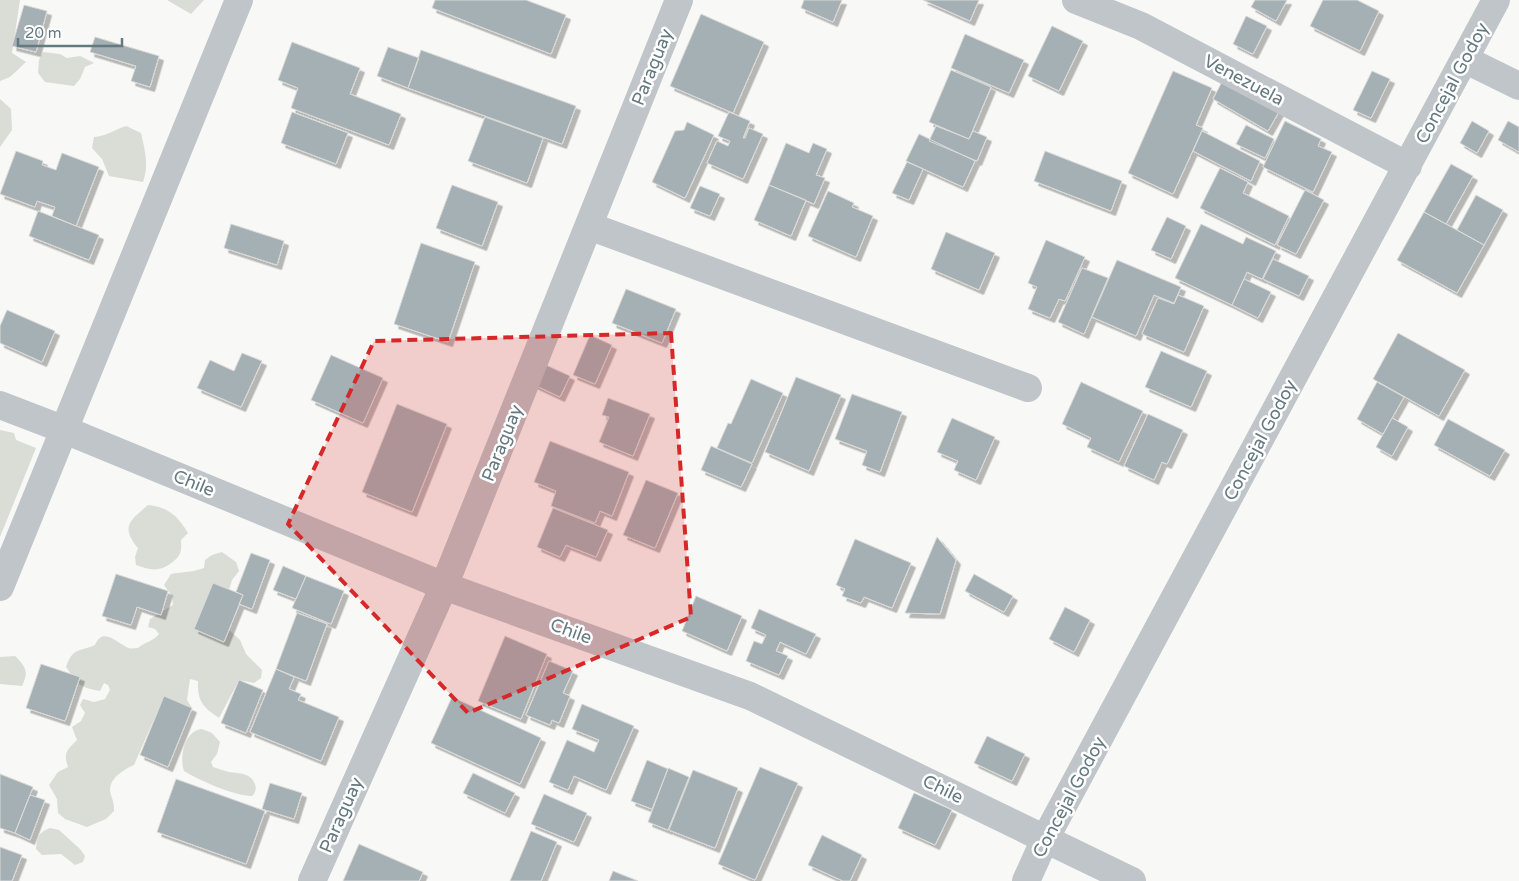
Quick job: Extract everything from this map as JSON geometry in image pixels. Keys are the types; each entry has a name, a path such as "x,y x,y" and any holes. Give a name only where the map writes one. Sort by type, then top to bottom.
{"street":[{"path":"0,587 239,0"},
{"name":"Paraguay","path":"312,881 444,586 590,226 679,0"},
{"name":"Venezuela","path":"1076,0 1141,26 1408,166"},
{"name":"Concejal Godoy","path":"1026,881 1045,839 1496,0"},
{"path":"1464,60 1519,86"},
{"path":"590,226 1028,388"},
{"name":"Chile","path":"0,405 444,586 750,696 1132,881"}],"highlighted area":[{"path":"671,333 691,617 468,713 288,524 374,341"}],"shaded area":[{"path":"0,0 20,0 12,53 26,62 10,77 0,81"},
{"path":"167,0 204,0 191,14"},
{"path":"43,52 60,54 67,58 80,56 94,63 85,67 80,79 74,86 45,82 38,73 39,60"},
{"path":"0,99 11,109 12,130 0,147"},
{"path":"126,126 141,133 146,164 143,182 109,176 102,159 92,148 94,137"},
{"path":"0,430 14,433 16,440 36,448 0,537"},
{"path":"148,505 172,513 188,533 181,540 181,551 178,557 166,567 158,569 136,565 135,557 138,548 129,534 132,520"},
{"path":"222,552 236,562 239,571 232,580 229,590 208,597 195,629 223,642 228,629 240,640 246,654 262,670 261,678 254,683 239,680 219,718 202,703 198,681 190,679 187,700 192,708 164,696 134,765 116,776 113,780 110,790 114,811 106,819 87,827 65,819 58,813 57,799 49,785 58,772 68,767 67,752 77,740 72,727 81,721 85,713 80,705 83,699 94,702 105,699 110,690 108,685 104,683 100,691 79,684 66,667 71,656 77,651 95,645 98,639 102,637 107,636 131,648 138,648 154,639 159,634 155,629 148,627 150,619 173,605 172,596 164,585 171,574 204,568 205,560 212,555"},
{"path":"15,656 22,663 26,673 22,686 0,684 0,657"},
{"path":"202,729 212,733 220,742 217,754 211,762 213,767 251,778 256,786 252,796 207,783 184,771 182,759 185,745 191,734"},
{"path":"50,828 59,830 80,849 85,856 83,862 75,865 61,854 42,855 36,849 39,836 43,831"}],"building":[{"path":"435,0 526,0 566,15 551,54 432,8"},
{"path":"804,0 842,0 833,22 801,8"},
{"path":"923,0 979,0 970,21"},
{"path":"1255,0 1287,0 1276,21 1251,7"},
{"path":"1323,0 1357,0 1379,11 1360,51 1310,26"},
{"path":"24,5 47,11 36,52 12,46"},
{"path":"701,14 764,42 733,113 670,86"},
{"path":"1246,16 1267,26 1253,54 1233,44"},
{"path":"1052,26 1083,41 1059,91 1028,76"},
{"path":"965,34 1024,60 1009,93 951,68"},
{"path":"95,37 159,56 150,87 131,81 136,66 90,52"},
{"path":"292,42 360,68 350,94 401,114 389,145 291,108 298,88 278,80"},
{"path":"388,47 419,58 408,88 377,76"},
{"path":"421,50 576,106 562,144 408,88"},
{"path":"951,70 991,87 969,139 929,122"},
{"path":"1173,71 1212,88 1196,125 1203,128 1173,194 1128,173"},
{"path":"1372,71 1390,79 1371,118 1353,110"},
{"path":"1225,76 1281,108 1268,131 1213,99"},
{"path":"292,112 348,133 336,164 281,143"},
{"path":"729,112 750,121 743,138 745,138 749,128 763,134 743,179 707,163 717,141 728,146 730,141 718,136"},
{"path":"485,117 543,138 527,183 468,161"},
{"path":"1285,121 1321,139 1318,146 1332,152 1313,192 1263,167"},
{"path":"1472,121 1489,131 1477,153 1460,143"},
{"path":"1508,121 1519,127 1519,152 1498,140"},
{"path":"687,122 714,135 685,198 652,182 675,131 684,130"},
{"path":"1246,125 1274,139 1265,158 1236,144"},
{"path":"936,126 969,139 973,131 987,137 977,161 929,141"},
{"path":"1202,131 1260,161 1251,181 1193,151"},
{"path":"919,134 975,161 963,187 906,161"},
{"path":"786,143 809,153 813,143 827,149 816,175 825,178 814,204 769,185"},
{"path":"16,151 43,161 42,165 56,170 62,153 99,167 76,226 52,216 55,207 37,201 35,207 0,194"},
{"path":"1045,151 1122,181 1111,211 1034,181"},
{"path":"907,162 923,169 909,200 892,193"},
{"path":"1451,164 1473,176 1446,224 1424,212"},
{"path":"1220,168 1248,182 1243,193 1289,216 1275,245 1200,208"},
{"path":"452,185 498,202 482,246 436,228"},
{"path":"769,185 806,200 791,236 754,220"},
{"path":"700,186 720,194 710,216 690,208"},
{"path":"1305,190 1324,200 1296,254 1277,245"},
{"path":"828,191 854,203 852,207 873,216 856,257 808,236"},
{"path":"1476,195 1503,210 1484,245 1457,230"},
{"path":"38,211 99,235 89,260 29,236"},
{"path":"1424,212 1484,245 1457,293 1397,260"},
{"path":"1167,217 1186,226 1171,259 1151,250"},
{"path":"231,224 284,241 277,265 224,248"},
{"path":"1201,224 1243,244 1246,237 1276,251 1262,279 1247,272 1232,305 1175,278"},
{"path":"946,232 995,253 979,290 931,269"},
{"path":"1046,240 1085,257 1065,301 1059,299 1050,318 1028,309 1037,287 1028,283"},
{"path":"421,243 475,262 448,342 394,324"},
{"path":"1273,259 1309,276 1299,296 1263,279"},
{"path":"1117,260 1181,287 1174,303 1154,295 1136,336 1092,317"},
{"path":"1082,268 1108,278 1084,334 1058,322"},
{"path":"1244,279 1271,292 1258,318 1232,305"},
{"path":"626,289 676,309 662,343 612,323"},
{"path":"1178,295 1204,306 1184,352 1142,334 1158,298 1174,304"},
{"path":"7,310 55,331 42,362 0,343 0,326"},
{"path":"1398,333 1465,370 1439,416 1373,379"},
{"path":"590,335 612,345 595,384 573,375"},
{"path":"1161,351 1207,371 1191,407 1145,387"},
{"path":"242,353 262,361 241,407 197,388 210,360 234,371"},
{"path":"331,355 383,378 363,423 311,400"},
{"path":"537,361 570,376 560,397 528,382"},
{"path":"796,377 841,395 809,471 765,452"},
{"path":"751,379 783,393 752,463 717,448 728,423 731,424"},
{"path":"1081,382 1143,411 1119,462 1087,447 1091,438 1062,424"},
{"path":"1377,382 1404,397 1383,434 1357,419"},
{"path":"852,394 902,412 880,472 862,465 867,451 835,439"},
{"path":"608,398 650,414 633,456 599,442 609,417 602,415"},
{"path":"397,404 447,424 412,512 362,492"},
{"path":"1148,414 1183,430 1167,464 1162,462 1154,480 1124,466"},
{"path":"952,418 995,437 976,480 954,470 958,461 937,452"},
{"path":"1392,418 1408,427 1392,456 1376,447"},
{"path":"1448,419 1505,450 1490,476 1434,445"},
{"path":"550,441 629,472 612,516 600,511 595,523 551,506 556,491 534,482"},
{"path":"711,446 752,464 741,487 701,470"},
{"path":"646,480 678,493 655,548 623,535"},
{"path":"553,508 608,530 596,557 566,545 560,557 537,547"},
{"path":"937,537 956,560 940,614 905,613"},
{"path":"855,539 911,563 892,608 864,597 861,603 842,596 845,589 836,585"},
{"path":"251,553 270,560 252,609 239,604 243,595 236,592"},
{"path":"283,566 306,576 296,599 273,590"},
{"path":"116,574 168,591 161,615 137,607 131,625 102,616"},
{"path":"974,574 1013,596 1004,612 965,591"},
{"path":"306,576 344,591 331,624 292,608"},
{"path":"213,583 243,595 224,642 194,629"},
{"path":"696,596 742,616 727,651 682,631"},
{"path":"1065,607 1090,620 1074,652 1049,639"},
{"path":"759,609 816,634 806,654 780,642 776,651 788,656 779,675 746,661 754,641 762,644 766,635 751,628"},
{"path":"297,613 327,624 306,681 276,669"},
{"path":"505,636 547,654 521,719 478,701"},
{"path":"549,661 573,671 563,693 570,696 559,723 552,720 550,725 526,715"},
{"path":"41,664 80,677 65,721 26,708"},
{"path":"276,669 294,677 289,689 301,694 298,700 339,717 321,761 250,732"},
{"path":"239,680 263,690 246,733 221,723"},
{"path":"164,696 192,708 168,767 140,755"},
{"path":"452,697 541,738 520,784 431,743"},
{"path":"582,704 634,726 606,790 574,776 568,790 549,782 567,740 594,752 599,740 572,729"},
{"path":"987,736 1025,754 1012,781 974,763"},
{"path":"647,760 668,769 652,809 631,801"},
{"path":"760,767 798,783 755,880 718,864"},
{"path":"668,768 689,777 668,830 648,822"},
{"path":"693,770 738,788 715,848 669,830"},
{"path":"473,773 515,793 505,813 463,793"},
{"path":"0,774 33,787 15,833 0,828"},
{"path":"176,779 265,811 246,864 157,832"},
{"path":"270,783 302,793 294,819 262,809"},
{"path":"914,793 952,810 935,845 898,828"},
{"path":"544,794 587,813 574,842 531,824"},
{"path":"30,795 45,800 30,840 15,833"},
{"path":"531,831 557,842 541,881 510,881"},
{"path":"822,835 862,855 850,881 843,881 808,865"},
{"path":"359,844 423,872 419,881 343,881"},
{"path":"0,847 22,855 12,881 0,881"},
{"path":"613,871 638,881 609,881"}]}
